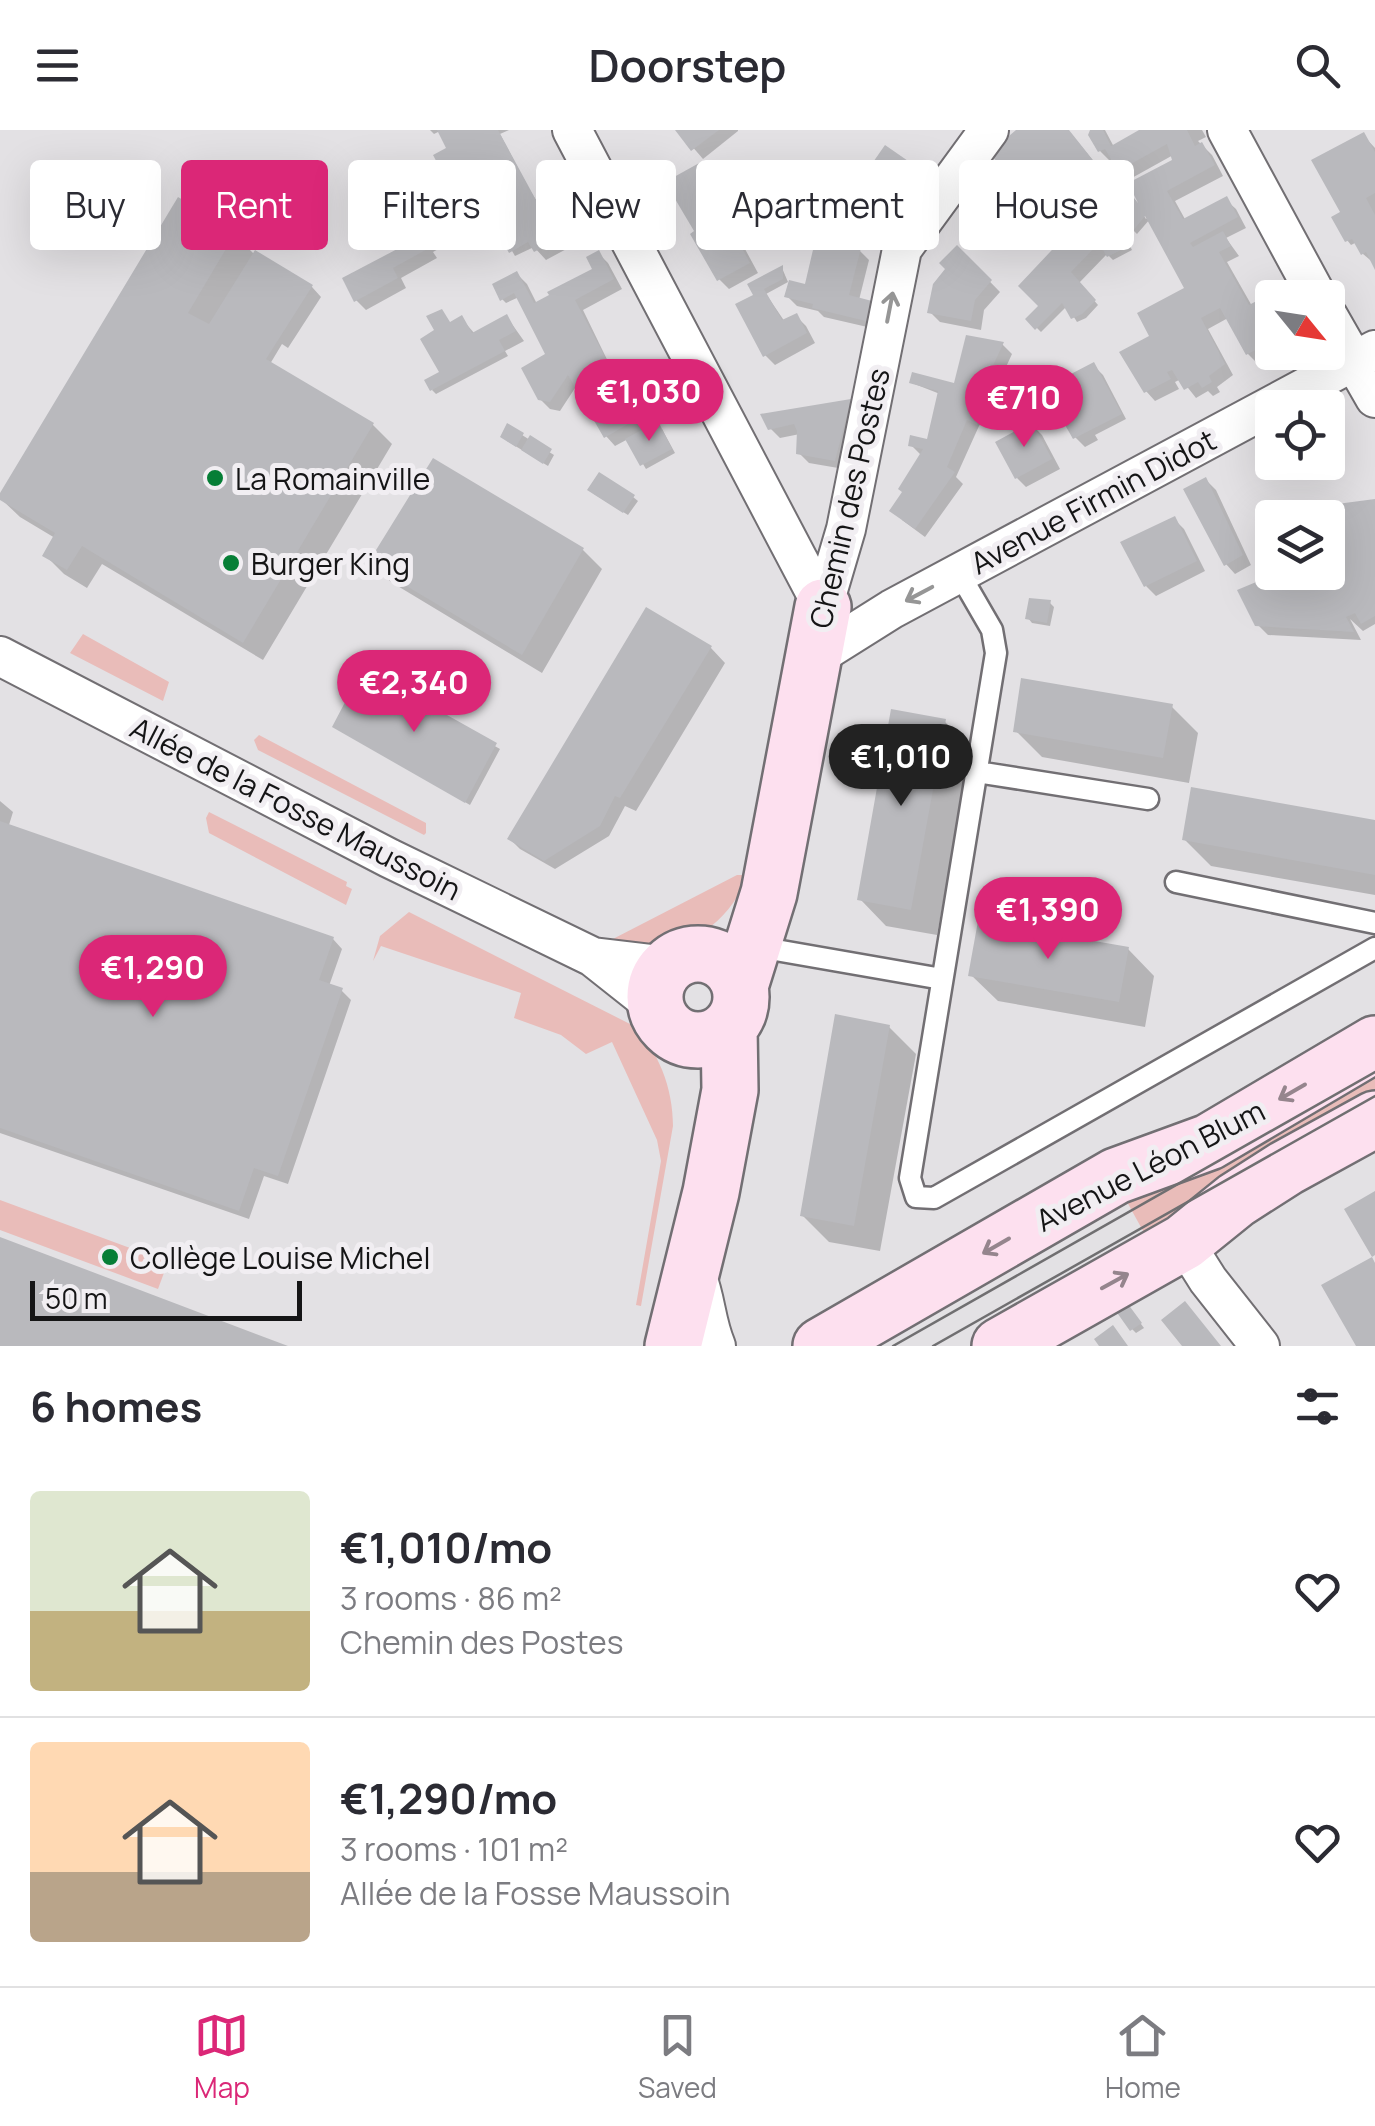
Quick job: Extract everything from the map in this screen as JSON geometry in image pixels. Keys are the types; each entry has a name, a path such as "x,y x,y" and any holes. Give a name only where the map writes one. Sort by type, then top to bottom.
{"main road":[{"name":"Chemin des Postes","path":"706,989 768,893 818,632"},
{"path":"673,1346 722,1124 706,1096 706,989"},
{"name":"Avenue Léon Blum","path":"821,1346 1116,1176 1209,1142 1375,1044"},
{"path":"1000,1346 1059,1329 1252,1189 1375,1119"}],"street":[{"path":"572,130 818,632"},
{"name":"Chemin des Postes","path":"818,632 846,529 902,249 990,130"},
{"path":"1227,130 1308,280"},
{"path":"1345,334 1364,355 1375,398"},
{"name":"Avenue Firmin Didot","path":"818,632 892,609 1364,355"},
{"name":"Allée de la Fosse Maussoin","path":"0,656 389,858 593,957 706,989"},
{"path":"1184,1242 1208,1280 1260,1346"},
{"path":"692,1267 704,1293 707,1326 716,1346"}],"lane":[{"path":"959,573 992,630 996,653 910,1178 916,1197 934,1198 1375,948"},
{"path":"976,772 1148,799"},
{"path":"1176,882 1375,923"},
{"path":"706,989 942,979"}],"shaded area":[{"path":"83,634 169,682 163,701 70,653"},
{"path":"259,735 426,823 426,833 258,750 254,740"},
{"path":"209,812 347,882 346,886 352,889 346,905 209,833"},
{"path":"737,875 747,875 733,904 696,936 681,943 649,948 609,941"},
{"path":"409,912 630,1024 649,1045 667,1084 673,1126 641,1306 636,1305 661,1161 657,1140 612,1042 586,1054 561,1035 514,1018 521,993 381,946 373,961 380,936"},
{"path":"1375,1065 1375,1105 1153,1249 1121,1191"},
{"path":"0,1200 168,1262 158,1289 0,1230"}],"building":[{"path":"437,130 498,130 514,160 436,160 433,155 446,148"},
{"path":"675,130 719,130 691,151"},
{"path":"1016,130 1069,130 1093,160 995,160 989,153"},
{"path":"1090,130 1103,130 1111,146 1139,130 1187,130 1195,146 1202,142 1215,165 1167,191 1183,219 1227,196 1238,217 1190,243 1193,247 1223,231 1231,246 1219,252 1249,305 1255,302 1255,350 1246,355 1220,308 1201,318 1225,364 1209,376 1212,382 1202,388 1198,382 1184,390 1172,370 1167,372 1171,379 1144,393 1119,352 1149,336 1137,313 1184,288 1145,216 1134,230 1134,198 1138,203 1134,180 1172,160 1167,144 1134,162 1112,160 1105,149 1098,152 1088,135"},
{"path":"1364,132 1375,152 1375,193 1366,198 1375,215 1375,270 1366,252 1361,255 1352,239 1345,242 1331,217 1340,212 1311,160"},
{"path":"885,145 907,160 875,160"},
{"path":"516,163 536,200 538,250 534,252 528,242 516,249"},
{"path":"696,165 696,244 690,234 694,231 676,201 676,176"},
{"name":"La Romainville","path":"178,197 181,250 225,250 188,313 209,324 255,250 313,285 266,359 374,423 243,643 82,546 67,570 42,556 55,533 0,500 0,493 146,250 161,250 161,225"},
{"path":"957,245 992,280 975,300 971,321 927,313 933,284 945,269 939,263"},
{"path":"395,250 426,250 393,268 398,278 354,302 342,278"},
{"path":"599,250 614,279 575,300 614,374 618,371 642,416 604,438 568,375 550,402 538,400 521,368 545,354 514,293 500,301 492,284 517,271 534,303 592,269 586,257"},
{"path":"699,250 743,250 750,263 717,281"},
{"path":"813,250 860,250 849,295 872,301 866,321 784,297 789,280 805,284"},
{"path":"1052,250 1092,250 1071,272 1096,300 1082,314 1071,319 1062,303 1035,330 1025,319 1038,306 1018,286"},
{"path":"1103,250 1121,250 1107,257"},
{"path":"783,265 783,279 764,289 782,320 797,313 807,333 763,357 735,304 753,295 747,284"},
{"path":"442,309 450,322 462,315 472,333 507,314 516,331 499,340 505,351 430,391 424,380 439,372 420,339 434,330 426,316"},
{"path":"966,335 1004,342 990,372 1006,380 991,414 983,411 977,425 967,420 947,467 955,472 915,529 889,511 923,449 908,446 910,435 927,439 938,391 909,383 912,372 954,383"},
{"path":"1094,362 1122,414 1073,439 1044,388"},
{"path":"851,399 835,461 796,454 794,424 768,430 760,414"},
{"path":"658,421 672,449 640,466 625,439"},
{"path":"1032,422 1052,459 1015,479 995,442"},
{"path":"507,423 524,433 516,447 500,437"},
{"path":"530,435 552,449 543,464 521,450"},
{"path":"433,458 584,548 522,655 368,563"},
{"path":"599,472 635,495 623,513 587,490"},
{"path":"1206,477 1243,555 1224,566 1183,489"},
{"path":"1375,499 1375,616 1361,624 1355,613 1346,617 1354,632 1255,626 1237,590 1255,582 1255,590 1345,590 1345,503"},
{"path":"1175,516 1197,561 1144,587 1120,542"},
{"path":"1029,598 1051,600 1047,623 1025,619"},
{"path":"646,607 712,646 620,798 615,796 600,826 544,861 507,839"},
{"path":"363,668 497,743 465,803 332,727"},
{"path":"1021,678 1173,704 1163,758 1013,732"},
{"path":"891,709 946,719 911,910 857,900"},
{"path":"1191,787 1375,820 1375,875 1182,840"},
{"path":"0,821 334,937 319,980 343,988 278,1176 254,1168 239,1211 0,1128"},
{"path":"978,921 1129,947 1119,1002 968,976"},
{"path":"835,1014 890,1025 854,1226 800,1216"},
{"path":"1375,1191 1375,1255 1372,1257 1344,1209"},
{"path":"0,1237 288,1346 0,1346"},
{"path":"1372,1257 1375,1346 1356,1346 1321,1285"},
{"path":"1125,1300 1142,1323 1130,1331 1113,1307"},
{"path":"1185,1301 1221,1346 1182,1346 1161,1320"},
{"path":"1113,1325 1128,1346 1099,1346 1094,1339"}],"tram line":[{"path":"893,1346 1375,1072"},
{"path":"933,1346 1375,1096"}],"place":[{"name":"La Romainville","path":"215,478"},
{"name":"Burger King","path":"231,563"},
{"name":"Collège Louise Michel","path":"110,1257"}]}
